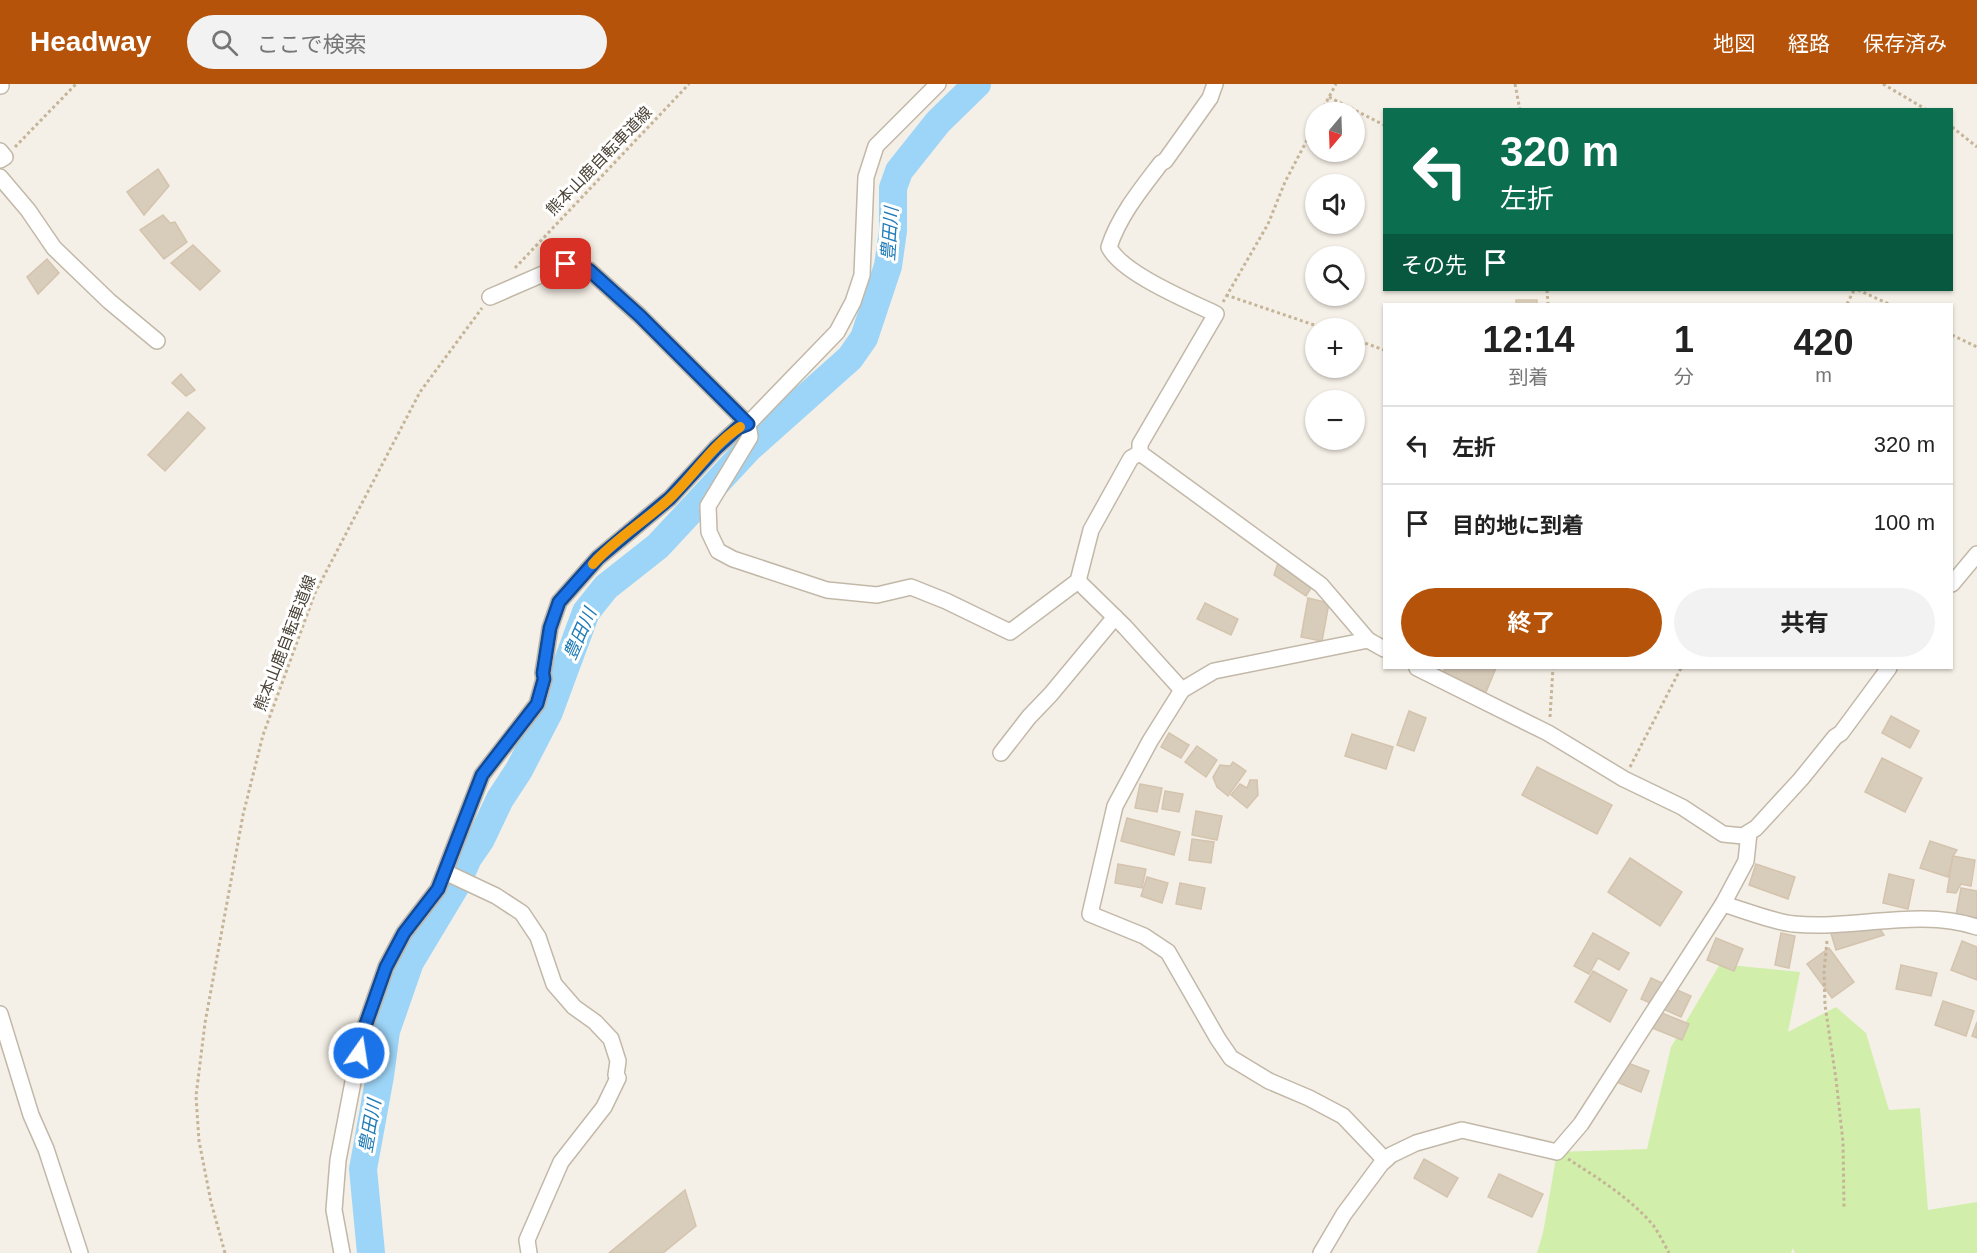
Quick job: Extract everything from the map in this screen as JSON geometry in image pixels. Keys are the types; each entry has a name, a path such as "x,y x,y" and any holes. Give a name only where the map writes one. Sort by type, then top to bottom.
{"street":[{"path":"342,1253 334,1210 338,1160 362,1035 386,967 404,933 438,889 446,872 482,775 537,704 544,679 550,628 559,602 598,558 670,498 716,448 738,428 748,424 837,332 854,302 862,275 866,177 876,146 938,84"},
{"path":"1140,453 1140,444 1216,314 1128,268 1112,254 1108,247 1115,228 1132,202 1161,163 1165,161 1210,98 1215,84"},
{"path":"0,177 28,210 54,248 109,301 157,341"},
{"path":"490,297 566,264 589,270 640,316 748,424 750,437 708,506 709,532 718,551 733,559 827,590 877,595 911,587 1010,632 1078,581 1091,530 1131,458 1140,453"},
{"path":"1140,453 1321,585 1368,640 1383,648"},
{"path":"1953,583 1977,554"},
{"path":"1078,581 1115,617 1182,690"},
{"path":"1001,753 1115,617"},
{"path":"1368,640 1214,671 1182,690 1150,741 1115,806 1090,914 1144,936 1168,952 1231,1058 1269,1081 1343,1116 1385,1160"},
{"path":"1419,669 1548,733 1624,779 1682,807 1724,834 1743,836 1756,828 1801,779 1835,737 1841,733 1888,669"},
{"path":"1321,1253 1344,1214 1380,1164 1391,1155 1416,1143 1462,1130 1557,1152 1581,1124 1723,904 1746,861 1749,833"},
{"path":"446,872 496,896 522,913 538,938 554,984 574,1007 595,1022 611,1039 618,1061 616,1075 618,1078 604,1107 561,1162 530,1233 529,1253"},
{"path":"1723,904 1793,924 1828,924 1887,919 1956,921 1977,927"},
{"path":"0,1014 31,1115 46,1149 81,1253"}],"path":[{"path":"2,156 76,84"},
{"name":"熊本山鹿自転車道線","path":"513,271 689,84"},
{"path":"1326,102 1336,84"},
{"path":"1515,84 1520,108"},
{"path":"1883,84 1924,108"},
{"path":"1329,97 1383,124"},
{"path":"1953,129 1977,147"},
{"path":"1305,144 1285,182 1268,224 1226,295 1305,322"},
{"path":"1858,291 1887,303"},
{"name":"熊本山鹿自転車道線","path":"225,1253 211,1202 199,1141 196,1096 205,1023 240,826 263,735 315,593 420,392 490,297"},
{"path":"1953,335 1977,347"},
{"path":"1365,343 1383,350"},
{"path":"1548,733 1554,669"},
{"path":"1624,779 1680,669"},
{"path":"1828,924 1824,971 1825,1005 1843,1142 1844,1207"},
{"path":"1557,1152 1598,1178 1630,1203 1654,1226 1669,1253"}],"green space":[{"path":"1720,964 1800,972 1788,1032 1836,1007 1866,1033 1889,1110 1920,1108 1928,1210 1977,1202 1977,1253 1795,1253 1793,1248 1791,1253 1537,1253 1543,1233 1557,1152 1647,1149 1671,1047"}],"building":[{"path":"158,169 169,186 144,215 127,192"},
{"path":"163,215 170,223 175,222 187,242 164,259 140,230"},
{"path":"193,245 220,271 200,290 171,263"},
{"path":"47,259 59,273 38,294 27,277"},
{"path":"1516,300 1537,300 1537,303 1516,303"},
{"path":"181,374 195,390 186,396 172,383"},
{"path":"188,412 205,428 165,471 148,455"},
{"path":"1278,563 1313,585 1306,596 1274,575"},
{"path":"1308,598 1329,603 1322,641 1301,637"},
{"path":"1205,603 1238,619 1231,635 1197,619"},
{"path":"1445,669 1496,669 1486,692 1443,673"},
{"path":"1409,711 1426,718 1414,751 1397,745"},
{"path":"1891,716 1919,731 1910,748 1882,733"},
{"path":"1169,733 1189,745 1181,758 1161,747"},
{"path":"1352,734 1393,747 1386,769 1345,756"},
{"path":"1197,746 1217,760 1206,777 1185,762"},
{"path":"1882,758 1922,778 1905,812 1865,792"},
{"path":"1233,762 1246,771 1228,796 1217,787 1213,777 1220,765 1230,766"},
{"path":"1537,767 1612,805 1597,834 1522,795"},
{"path":"1250,780 1257,780 1258,795 1247,808 1231,795 1240,784 1247,788"},
{"path":"1140,784 1162,788 1157,812 1135,808"},
{"path":"1165,791 1183,794 1179,812 1162,809"},
{"path":"1196,811 1222,816 1217,840 1192,835"},
{"path":"1127,818 1180,832 1174,855 1121,841"},
{"path":"1192,839 1214,842 1211,863 1189,860"},
{"path":"1930,841 1957,850 1953,856 1948,877 1920,868"},
{"path":"1953,856 1975,860 1971,886 1961,884 1956,893 1947,892"},
{"path":"1630,858 1682,892 1660,926 1608,892"},
{"path":"1118,864 1146,869 1142,888 1115,883"},
{"path":"1756,864 1795,877 1788,899 1749,885"},
{"path":"1889,874 1914,880 1908,909 1883,903"},
{"path":"1147,877 1168,883 1162,903 1141,896"},
{"path":"1180,883 1205,888 1201,909 1176,904"},
{"path":"1961,888 1977,891 1977,919 1956,915"},
{"path":"1871,915 1884,935 1836,950 1829,927"},
{"path":"1593,933 1629,953 1619,970 1598,958 1589,974 1574,966"},
{"path":"1781,933 1795,936 1789,968 1775,965"},
{"path":"1716,938 1743,949 1734,971 1707,960"},
{"path":"1962,941 1977,947 1977,980 1951,970"},
{"path":"1829,948 1854,982 1832,998 1807,964"},
{"path":"1901,965 1937,973 1931,996 1896,989"},
{"path":"1593,971 1627,990 1610,1022 1575,1002"},
{"path":"1651,978 1691,996 1681,1017 1641,999"},
{"path":"1943,1001 1974,1011 1966,1036 1935,1025"},
{"path":"1657,1011 1689,1024 1682,1040 1650,1027"},
{"path":"1977,1022 1977,1038 1972,1036"},
{"path":"1625,1062 1649,1071 1641,1092 1617,1082"},
{"path":"1424,1159 1458,1178 1447,1197 1414,1178"},
{"path":"1499,1174 1543,1194 1532,1217 1488,1197"},
{"path":"685,1190 696,1226 663,1253 609,1253"}],"waterway":[{"name":"豊田川","path":"371,1253 363,1169 386,1031 410,962 455,887 468,858 481,839 500,799 519,770 549,712 586,612 606,587 658,546 749,448 850,358 864,338 888,266 893,231 893,188 899,171 938,122 977,84"}],"slow traffic":[{"path":"593,564 670,498 716,448 740,427"}],"route":[{"path":"359,1053 362,1035 386,967 404,933 438,889 482,775 537,704 544,679 550,628 559,602 598,558 670,498 716,448 738,428 748,424 640,316 589,270 566,264"}]}
